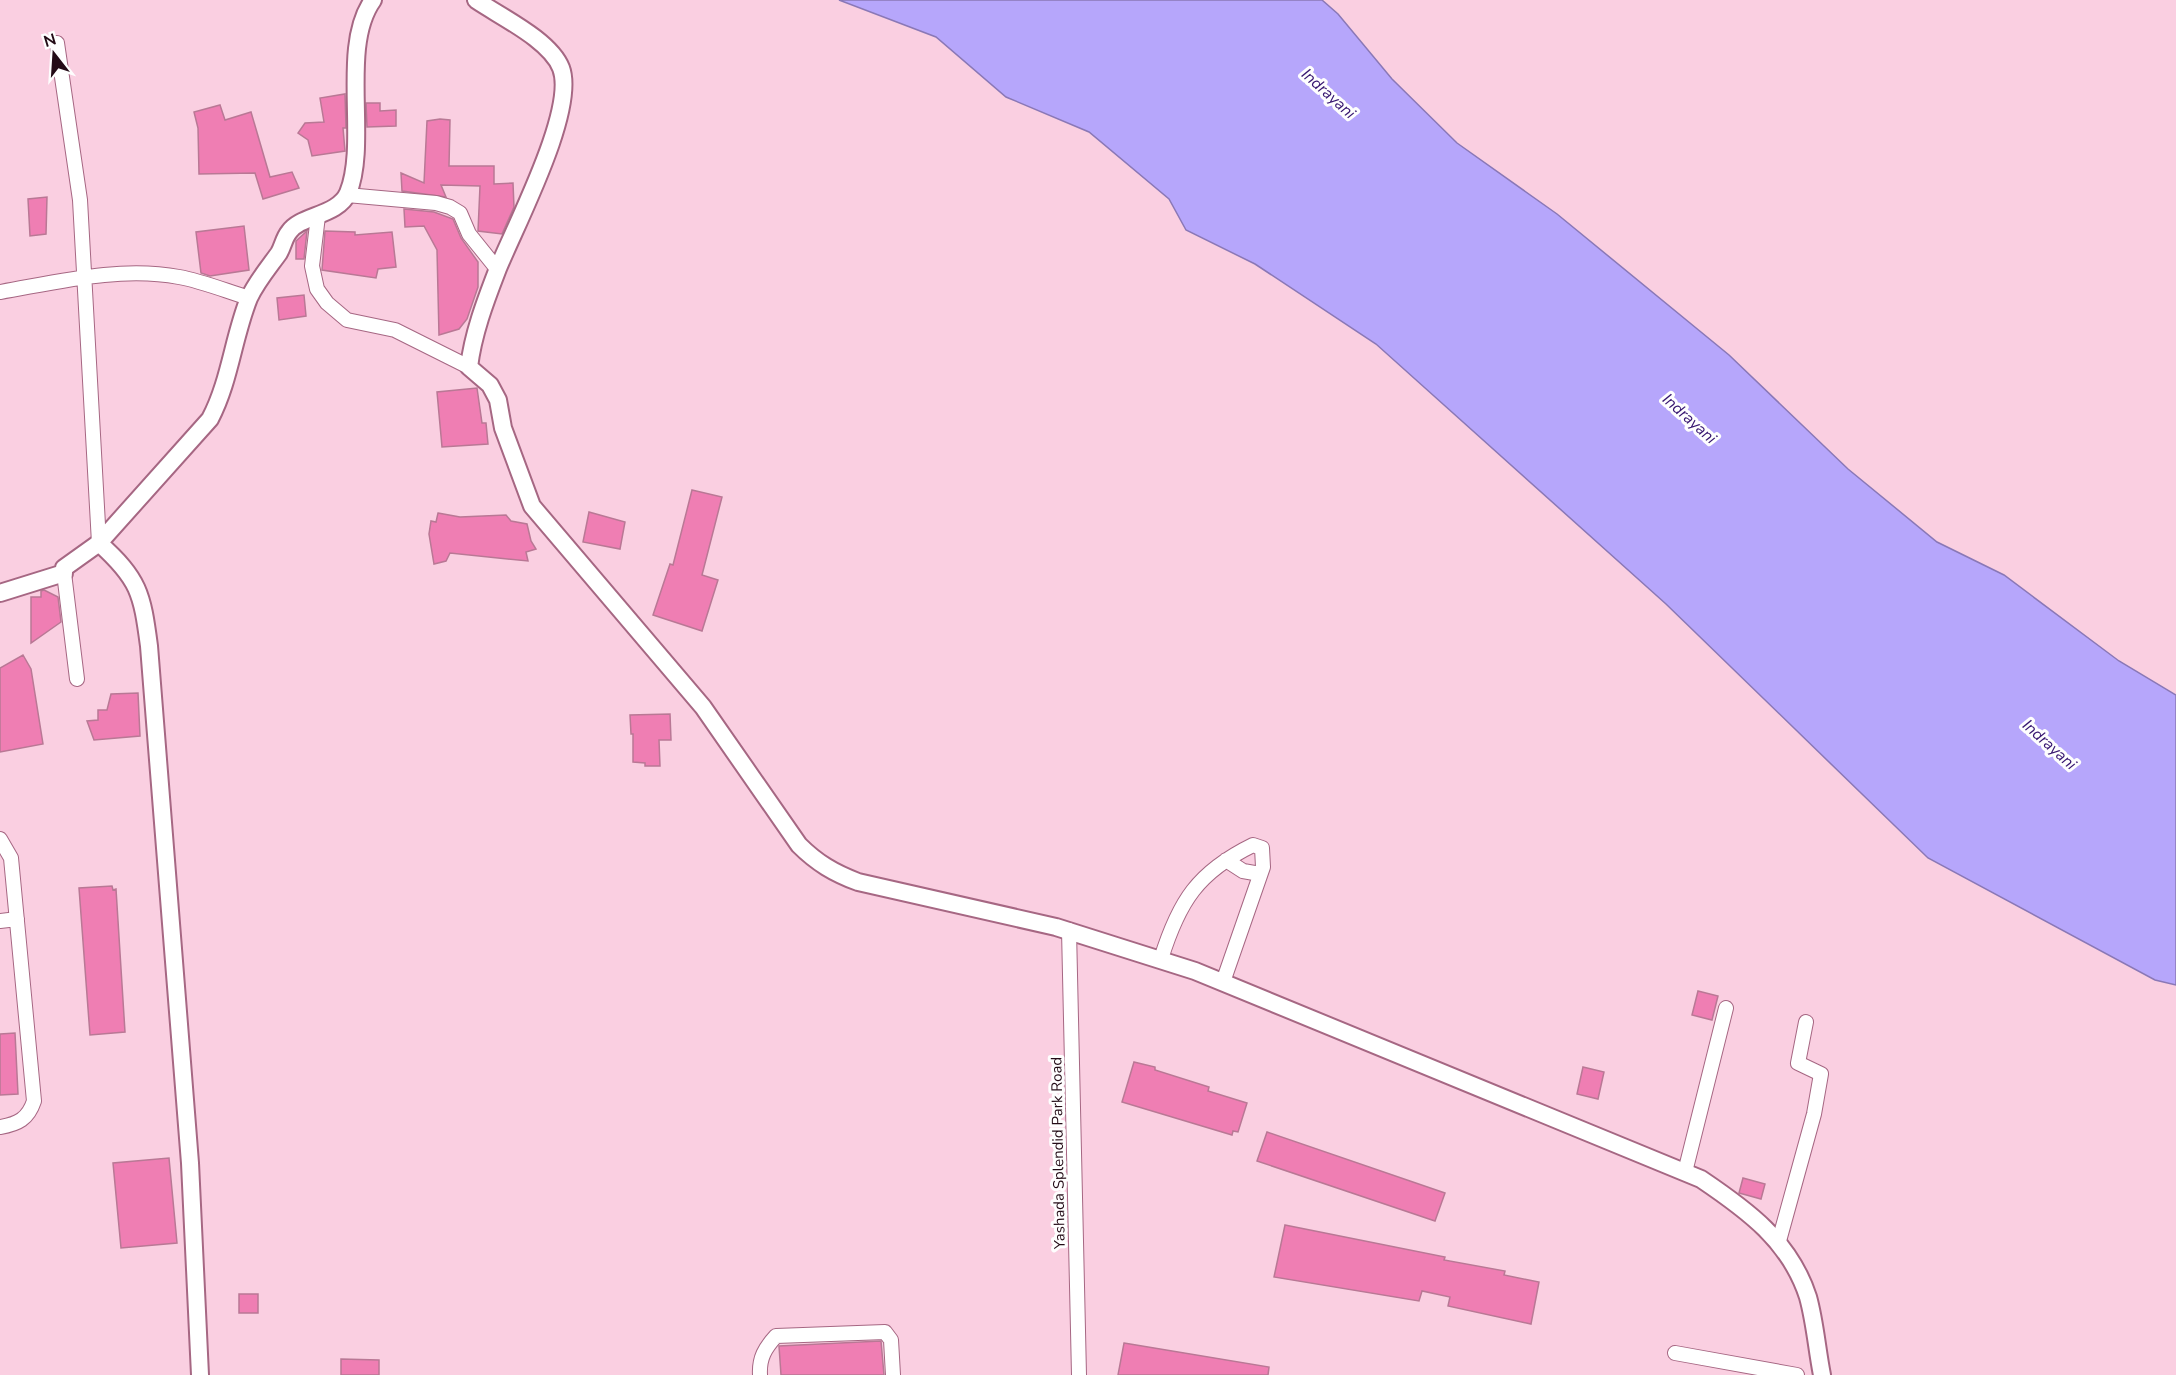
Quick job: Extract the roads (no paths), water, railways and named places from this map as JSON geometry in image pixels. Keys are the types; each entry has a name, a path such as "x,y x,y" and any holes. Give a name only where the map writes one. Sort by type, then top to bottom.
{"street":[{"path":"77,679 64,568 99,543 210,419 221,397 249,298 280,251 290,230 335,207 347,195 354,160 356,63 363,25 372,0"},
{"path":"469,367 471,346 498,270 538,180 565,86 561,68 549,49 476,0"},
{"path":"57,43 80,200 99,543 120,562 135,582 143,602 149,646 190,1162 200,1375"},
{"path":"347,195 436,203 450,207 460,213 469,234 498,270"},
{"path":"318,216 312,266 317,289 327,303 347,320 395,330 469,367 490,385 498,400 503,428 532,506 702,706 799,845 816,862 835,874 858,882 1069,930 1161,959 1223,982 1701,1179 1748,1211 1779,1241 1808,1297 1822,1375"},
{"path":"0,292 86,277 153,273 180,277 249,298"},
{"path":"0,593 64,573"},
{"path":"0,839 5,843 11,858 34,1101 25,1118 15,1124 0,1127"},
{"path":"1161,959 1172,922 1202,878 1226,860 1253,845 1262,848 1264,856 1260,874 1223,982"},
{"path":"1226,860 1243,871 1260,874"},
{"path":"0,921 17,919"},
{"name":"Yashada Splendid Park Road","path":"1069,930 1079,1375"},
{"path":"1684,1172 1726,1008"},
{"path":"1779,1241 1814,1114 1821,1074 1797,1063 1806,1022"},
{"path":"760,1375 759,1365 765,1347 776,1336 885,1332 891,1340 893,1375"},
{"path":"1675,1353 1797,1375"}],"water":[{"name":"Indrayani","path":"839,0 1322,0 1338,14 1392,79 1457,143 1557,214 1729,355 1848,469 1937,542 2004,575 2119,661 2176,695 2176,985 2155,980 1928,858 1666,604 1376,344 1255,264 1186,230 1169,199 1089,132 1006,97 936,37"}]}
